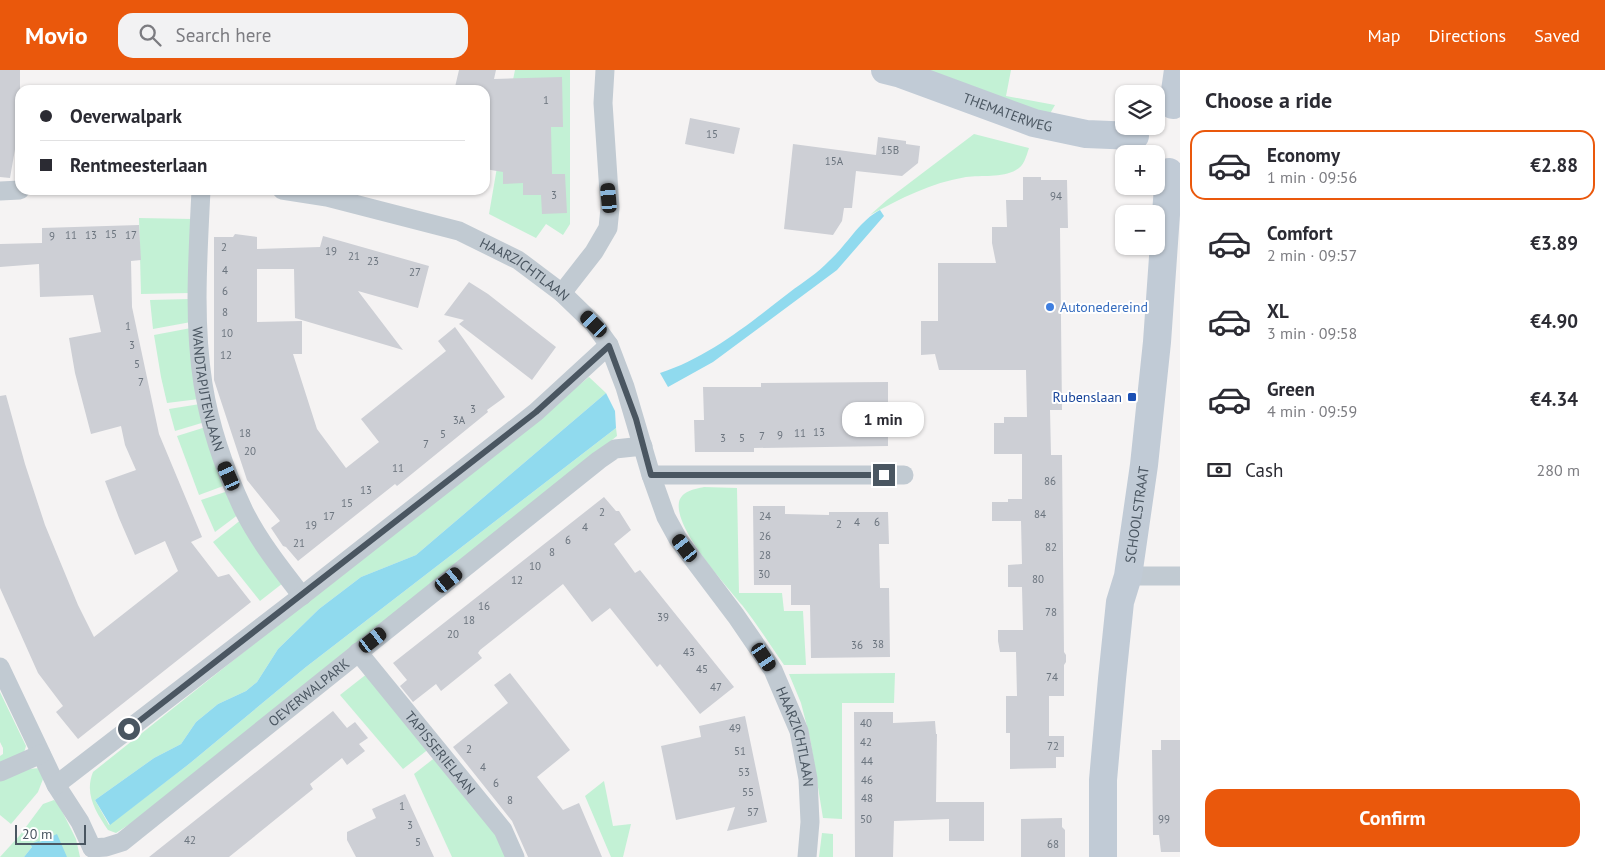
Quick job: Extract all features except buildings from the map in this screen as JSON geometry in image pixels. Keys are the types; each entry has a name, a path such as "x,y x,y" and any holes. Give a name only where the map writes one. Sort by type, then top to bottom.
{"street":[{"path":"562,293 594,252 608,228 610,208 603,103 605,70"},
{"name":"THEMATERWEG","path":"885,70 901,74 1034,123 1086,134 1138,139"},
{"path":"1170,107 1178,70"},
{"name":"SCHOOLSTRAAT","path":"1103,857 1103,780 1112,680 1120,602 1128,576 1144,465 1157,342 1168,170"},
{"path":"0,191 15,190"},
{"name":"WANDTAPIJTENLAAN","path":"201,195 197,292 199,350 211,425 225,467 245,512 271,555 302,596"},
{"name":"HAARZICHTLAAN","path":"314,195 459,231 518,260 562,293 594,324 609,346 625,387 644,446 651,475 666,517 678,539 736,616 773,670 798,731 808,779 810,822 807,857"},
{"path":"56,785 302,596 536,412 609,346"},
{"name":"OEVERWALPARK","path":"92,853 122,842 599,460 616,449 644,446"},
{"path":"651,475 904,475"},
{"path":"1128,576 1180,576"},
{"name":"TAPISSERIELAAN","path":"358,652 503,830 514,857"},
{"path":"0,667 56,785 80,822 92,853"},
{"path":"0,772 41,754"}],"green space":[{"path":"515,70 570,70 570,224 563,235 546,224 536,238 489,214"},
{"path":"919,70 1011,70 1006,96 1055,105 1048,117"},
{"path":"974,134 1029,148 1023,164 1010,173 966,177 928,187 870,215 887,200"},
{"path":"139,218 192,219 190,293 141,294"},
{"path":"190,299 191,322 153,329 150,300"},
{"path":"191,328 199,399 167,403 154,335"},
{"path":"589,377 606,393 416,555 361,577 319,609 278,649 257,682 246,691 218,704 196,722 181,744 154,758 95,800 109,825 189,764 306,667 616,428 617,436 133,822 116,833 108,830 93,803 90,788 93,772"},
{"path":"200,404 205,422 175,431 169,409"},
{"path":"206,427 226,485 199,495 177,436"},
{"path":"704,487 737,488 739,593 782,593 784,611 803,611 806,665 784,665 748,612 714,571 684,527 680,513 679,502 681,498 692,490"},
{"path":"228,491 239,514 215,532 201,500"},
{"path":"242,519 283,583 260,601 213,542"},
{"path":"368,673 430,748 403,769 340,695"},
{"path":"895,673 894,703 842,703 842,819 823,818 810,738 801,703 789,674"},
{"path":"0,692 26,746 22,759 0,767 0,756 3,754 3,748 0,742"},
{"path":"437,756 495,830 506,857 452,857 414,774"},
{"path":"40,768 43,779 38,792 11,824 0,815 0,779 28,769"},
{"path":"604,781 613,826 631,824 623,857 611,857 585,796"},
{"path":"54,800 58,803 76,839 80,857 67,857 40,843 31,845 32,847 24,857 0,857 20,835 43,804"},
{"path":"822,833 833,834 833,857 819,857"}],"water":[{"path":"880,210 884,216 837,270 713,362 668,387 660,373 712,349 744,327 820,270 866,220"},
{"path":"606,393 615,411 616,428 306,667 189,764 110,825 95,800 154,758 181,744 196,722 218,704 246,691 257,682 278,649 319,609 361,577 416,555"},
{"path":"57,834 67,857 24,857 32,847 30,844 40,842"}],"place":[{"name":"Autonedereind","path":"1050,307"},
{"name":"Rubenslaan","path":"1132,397"}],"route":[{"path":"129,729 536,412 609,346 636,419 651,475 884,475"}]}
